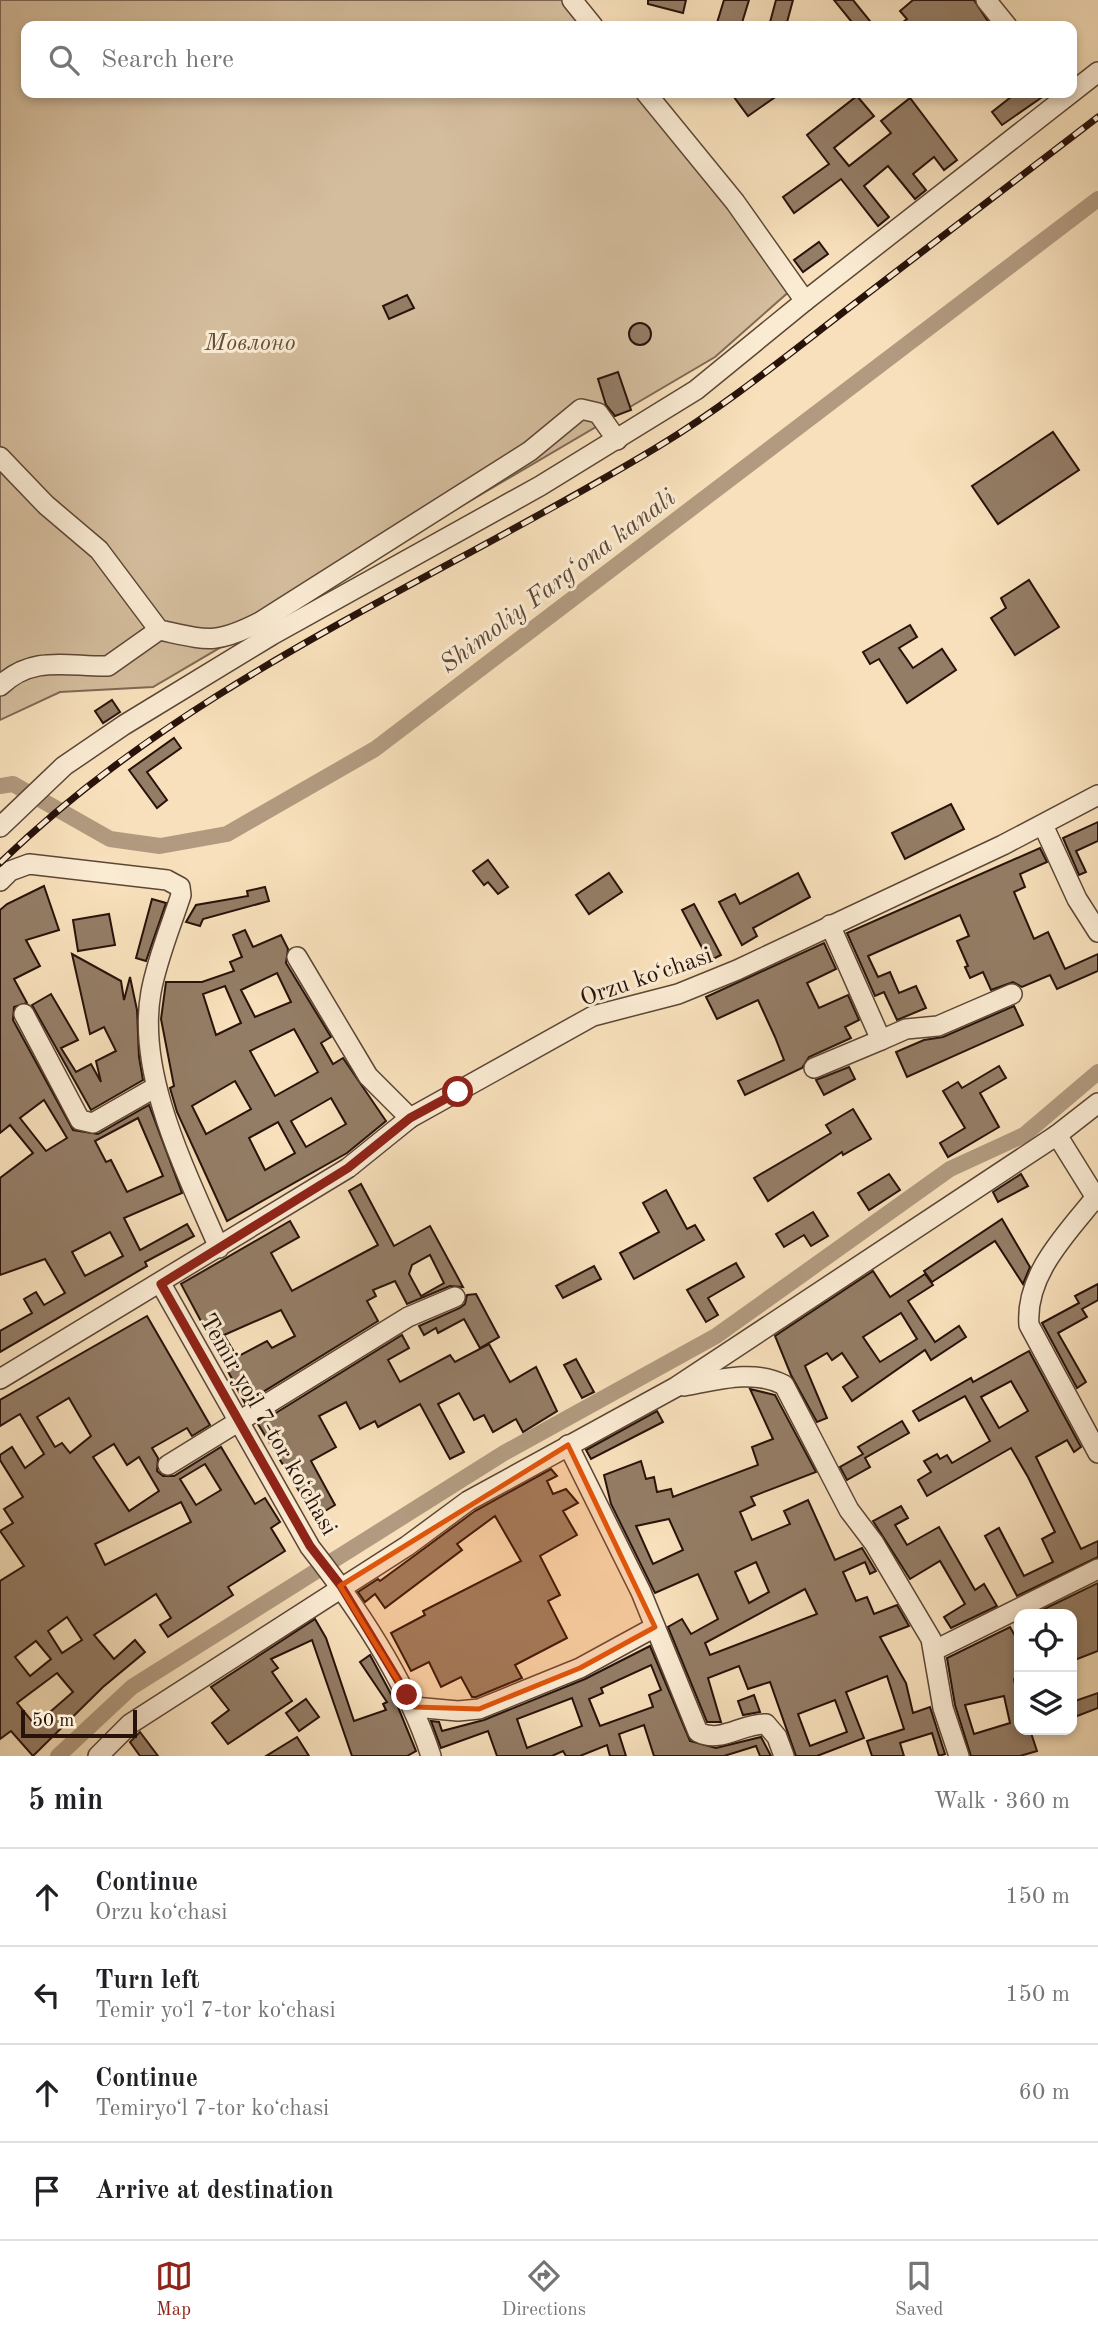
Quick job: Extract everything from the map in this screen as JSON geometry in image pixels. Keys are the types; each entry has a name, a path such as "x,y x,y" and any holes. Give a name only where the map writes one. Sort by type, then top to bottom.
{"street":[{"path":"572,0 589,21"},
{"path":"986,0 1003,21"},
{"path":"1077,86 1098,72"},
{"path":"650,98 734,202 805,301"},
{"path":"0,827 64,766 124,725 272,635 374,581 617,440 696,390 1060,98"},
{"path":"0,457 46,505 99,550 159,630 221,640 260,622 530,451 581,409 598,413 617,440"},
{"path":"0,686 7,679 36,666 65,662 108,666 159,630"},
{"name":"Orzu koʻchasi","path":"0,1379 161,1284 348,1168 410,1118 593,1016 695,988 1043,825 1098,796"},
{"path":"1043,825 1077,899 1098,932"},
{"path":"0,881 10,871 29,864 167,880 180,887 181,895 151,992 148,1037 156,1087 219,1248"},
{"path":"830,925 881,1040"},
{"path":"297,957 368,1076 410,1118"},
{"path":"814,1068 906,1029 938,1026 1013,994"},
{"path":"24,1014 80,1120 93,1123 156,1087"},
{"path":"98,1756 130,1724 407,1546 468,1501 676,1387 1057,1135 1098,1102"},
{"path":"1057,1135 1097,1199 1048,1255 1027,1307 1029,1325 1098,1453"},
{"name":"Temir yoʻl 7-tor koʻchasi","path":"161,1284 310,1546 341,1586 414,1707 431,1756"},
{"path":"168,1465 408,1317 455,1297"},
{"path":"676,1387 750,1377 769,1377 784,1385 849,1510 874,1543 935,1650 935,1669 943,1708 958,1756"},
{"path":"568,1445 602,1507 698,1732 720,1736 766,1724 777,1737 783,1756"},
{"path":"935,1650 1098,1569"},
{"path":"414,1707 458,1711 480,1709 580,1668 655,1627"}],"highlighted area":[{"path":"568,1445 655,1627 580,1668 479,1709 414,1707 340,1586"}],"green space":[{"name":"Мовлоно","path":"0,0 582,0 597,21 21,21 21,98 653,98 792,289 715,357 153,687 60,692 0,720"}],"building":[{"path":"648,0 686,0 683,13 648,4"},
{"path":"724,0 749,0 743,21 718,21"},
{"path":"776,0 793,0 787,21 770,21"},
{"path":"834,0 853,0 870,21 851,21"},
{"path":"913,0 974,0 988,21 904,21 907,19 900,11"},
{"path":"735,98 774,98 748,116"},
{"path":"854,98 859,98 874,116 834,148 849,166 891,133 881,121 910,98 957,160 944,170 934,157 913,174 926,190 915,199 888,166 864,186 889,217 878,226 841,179 794,213 783,197 829,164 807,135"},
{"path":"1010,98 1041,98 1002,125 992,112"},
{"path":"819,242 828,254 803,272 794,260"},
{"path":"407,295 414,308 389,319 383,306"},
{"path":"640,323 648,326 651,334 648,342 640,345 632,342 629,334 632,326"},
{"path":"618,372 631,410 615,416 606,405 598,379"},
{"path":"1053,432 1079,470 998,524 972,486"},
{"path":"1029,580 1059,627 1015,655 991,618 1006,608 1001,598"},
{"path":"910,625 917,637 899,648 913,668 942,649 956,670 907,703 879,659 870,664 863,652"},
{"path":"112,700 120,712 103,723 95,711"},
{"path":"174,738 181,748 147,772 167,800 157,808 129,770"},
{"path":"951,804 964,829 905,859 892,833"},
{"path":"1098,822 1098,841 1076,851 1086,872 1079,875 1063,838"},
{"path":"1040,848 1047,862 1020,874 1025,887 1014,892 1034,939 1048,932 1065,969 1098,954 1098,971 1057,989 1050,975 1022,987 1013,982 991,990 983,972 970,978 965,967 968,966 957,941 969,936 960,915 868,956 878,977 890,972 899,993 916,986 926,1008 897,1020 884,992 875,996 847,933"},
{"path":"488,860 508,887 498,894 488,882 484,885 473,871"},
{"path":"609,873 622,892 589,914 576,895"},
{"path":"798,873 810,897 753,928 757,936 742,945 719,902 735,894 740,904"},
{"path":"44,886 59,930 26,940 40,966 14,979 27,1003 14,1007 13,1020 73,1130 98,1134 149,1105 182,1193 124,1218 140,1250 187,1224 194,1236 145,1262 147,1266 0,1352 0,1331 32,1313 24,1299 36,1292 44,1305 65,1293 45,1259 0,1275 0,1178 33,1153 10,1125 0,1133 0,910","holes":["44,1100 67,1138 46,1151 20,1118","138,1118 163,1176 127,1192 111,1160 106,1162 95,1141","110,1232 123,1256 85,1276 72,1252"]},
{"path":"265,887 269,901 203,919 200,926 186,922 196,905 248,896 247,891"},
{"path":"152,899 166,903 146,961 136,958"},
{"path":"694,904 721,955 709,961 682,910"},
{"path":"109,914 115,945 78,951 73,920"},
{"path":"245,930 253,947 281,935 288,949 286,963 331,1037 321,1043 333,1064 343,1058 386,1121 347,1153 227,1221 177,1112 170,1088 174,1086 161,1019 166,982 202,982 234,971 230,962 242,957 233,935","holes":["277,973 291,1002 255,1017 241,990","225,986 241,1023 216,1035 203,994","294,1029 318,1072 275,1096 250,1051","235,1081 251,1109 206,1134 192,1106","331,1098 346,1124 306,1147 291,1121","278,1122 295,1153 265,1170 249,1138"]},
{"path":"824,943 836,969 807,983 819,1008 848,995 859,1020 845,1027 851,1038 809,1057 802,1068 745,1095 738,1081 784,1060 775,1037 758,1000 717,1019 706,997"},
{"path":"72,954 121,981 124,1000 130,977 137,1010 143,1080 91,1110 32,1005 51,994 78,1040 61,1048 76,1072 91,1064 101,1082 96,1061 116,1051 104,1027 90,1034"},
{"path":"1014,1006 1023,1025 907,1077 896,1052 924,1040 943,1037"},
{"path":"999,1066 1006,1078 980,1093 999,1127 948,1157 940,1143 965,1128 943,1091 958,1082 962,1088"},
{"path":"849,1067 855,1079 824,1095 816,1080"},
{"path":"853,1109 871,1139 843,1155 842,1152 768,1201 754,1178 831,1133 826,1125"},
{"path":"889,1174 900,1190 869,1210 858,1193"},
{"path":"1021,1174 1028,1186 998,1202 993,1192"},
{"path":"361,1184 394,1246 430,1226 463,1287 450,1286 407,1304 395,1281 373,1290 376,1296 367,1301 378,1321 245,1403 181,1284 290,1221 299,1237 271,1253 292,1291 378,1245 349,1191","holes":["430,1255 444,1283 421,1296 409,1274 412,1265","281,1310 295,1336 272,1348 267,1341 237,1357 224,1335"]},
{"path":"666,1190 687,1229 695,1225 704,1240 634,1279 620,1253 659,1232 643,1203"},
{"path":"813,1212 828,1236 811,1246 804,1235 784,1247 776,1234"},
{"path":"1002,1219 1030,1267 1023,1284 995,1241 932,1282 924,1271"},
{"path":"736,1263 744,1277 708,1298 718,1315 706,1322 687,1290"},
{"path":"594,1266 601,1279 563,1298 556,1286"},
{"path":"873,1271 890,1297 925,1274 933,1285 908,1301 935,1342 959,1326 966,1337 931,1360 925,1350 852,1401 843,1387 858,1377 842,1353 832,1360 827,1353 805,1366 827,1418 817,1422 791,1375 775,1336","holes":["901,1313 917,1339 880,1362 863,1337"]},
{"path":"1098,1284 1098,1300 1082,1309 1087,1317 1058,1333 1086,1382 1077,1388 1042,1323 1079,1303 1075,1296"},
{"path":"476,1294 499,1337 480,1348 464,1319 438,1333 436,1328 424,1335 419,1326 460,1308 465,1304 467,1295"},
{"path":"147,1316 210,1425 192,1436 187,1428 152,1448 158,1458 157,1471 163,1476 174,1476 221,1447 255,1504 265,1498 280,1522 271,1528 285,1551 228,1587 233,1595 168,1637 160,1625 171,1618 156,1594 94,1635 114,1659 135,1640 145,1652 103,1687 33,1756 11,1731 0,1739 0,1581 24,1566 0,1531 13,1523 4,1509 23,1497 0,1460 0,1455 12,1447 25,1468 44,1454 20,1414 0,1426 0,1400","holes":["69,1398 91,1436 70,1453 62,1443 55,1447 37,1417","114,1444 127,1465 139,1457 159,1491 129,1511 93,1457","205,1464 221,1490 196,1505 180,1479","181,1502 191,1522 105,1565 95,1544","67,1617 82,1640 62,1653 48,1631","36,1641 51,1659 30,1676 15,1657","57,1673 73,1692 35,1725 17,1703"]},
{"path":"402,1335 409,1348 388,1360 400,1382 450,1355 455,1362 489,1344 510,1382 536,1367 557,1411 523,1432 516,1419 493,1432 484,1415 474,1420 459,1393 438,1404 464,1452 450,1459 420,1404 378,1427 375,1421 360,1429 346,1402 319,1416 336,1447 311,1461 335,1505 315,1517 258,1424"},
{"path":"1029,1351 1081,1447 1074,1452 1067,1440 1036,1457 1081,1549 1098,1541 1098,1557 1017,1596 985,1536 999,1528 1024,1576 1053,1562 1042,1539 1055,1532 1011,1448 927,1496 918,1480 931,1472 924,1461 937,1454 940,1459 947,1455 952,1463 990,1441 965,1396 919,1421 913,1411 971,1378 973,1382","holes":["1011,1381 1028,1411 999,1428 981,1397"]},
{"path":"576,1359 594,1392 582,1398 564,1365"},
{"path":"750,1389 775,1395 816,1472 751,1497 755,1505 740,1512 752,1540 790,1524 784,1511 808,1500 835,1560 862,1548 876,1571 870,1574 865,1562 843,1572 856,1601 867,1597 874,1614 897,1605 909,1626 880,1637 906,1683 913,1713 930,1707 945,1754 939,1756 932,1733 900,1743 904,1756 872,1756 867,1741 904,1729 887,1676 846,1692 864,1738 817,1756 796,1756 770,1682 748,1689 739,1666 708,1678 721,1722 707,1722 668,1627 682,1619 691,1634 718,1619 698,1574 655,1593 611,1504 604,1475 641,1461 646,1479 654,1477 657,1492 671,1489 673,1497 758,1465 752,1447 773,1439","holes":["669,1519 683,1550 653,1564 636,1526","756,1562 769,1592 749,1603 735,1572","805,1589 817,1614 710,1655 705,1643","835,1700 847,1732 810,1746 798,1714"]},
{"path":"657,1411 663,1422 591,1459 586,1450"},
{"path":"902,1421 909,1433 865,1458 870,1467 847,1480 840,1467 863,1454 858,1447"},
{"path":"551,1469 557,1476 547,1481 553,1494 566,1489 578,1503 563,1511 577,1535 540,1556 560,1595 548,1601 567,1638 515,1665 522,1678 476,1697 472,1697 461,1677 441,1687 429,1662 411,1671 391,1633 425,1615 423,1611 521,1561 495,1516 457,1544 462,1550 385,1608 375,1594 365,1602 358,1592 378,1579 380,1581 475,1511"},
{"path":"901,1506 908,1518 895,1525 907,1545 939,1527 975,1590 984,1584 997,1606 951,1628 944,1617 965,1604 940,1561 910,1579 873,1521"},
{"path":"1098,1583 1098,1651 1077,1659 1077,1609 1044,1609"},
{"path":"315,1619 326,1638 354,1721 386,1710 383,1704 387,1702 360,1662 370,1655 398,1707 416,1751 407,1756 352,1756 312,1640 271,1659 278,1668 272,1672 292,1701 228,1744 212,1723 229,1710 211,1687"},
{"path":"1010,1627 1014,1634 1014,1735 1032,1735 1037,1751 1020,1756 971,1756 955,1705 947,1658","holes":["1004,1696 1010,1723 974,1734 965,1705"]},
{"path":"650,1646 690,1741 716,1748 761,1737 771,1756 760,1756 756,1746 724,1756 654,1756 644,1725 619,1734 626,1756 610,1756 607,1745 580,1756 566,1756 563,1751 552,1756 497,1756 488,1731 441,1748 431,1721 439,1722 442,1731 484,1720 585,1679","holes":["651,1665 661,1690 649,1695 653,1707 600,1726 589,1699 603,1693 601,1688","572,1698 582,1726 527,1748 517,1719"]},
{"path":"1098,1693 1098,1708 1077,1716 1077,1700"},
{"path":"754,1695 760,1712 743,1715 738,1701"},
{"path":"306,1699 319,1717 299,1731 286,1713"},
{"path":"140,1732 158,1756 140,1756 130,1742"},
{"path":"297,1737 309,1756 266,1756"}],"waterway":[{"name":"Shimoliy Fargʻona kanali","path":"0,786 13,784 110,839 160,846 227,834 375,749 1098,199"},
{"path":"58,1756 132,1687 504,1453 716,1336 950,1169 1024,1135 1098,1072"}],"railway":[{"path":"0,863 73,798 151,739 233,686 317,636 575,495 710,413 1098,117"}],"route":[{"path":"407,1695 341,1586 310,1546 161,1284 348,1168 410,1118 458,1092"}]}
